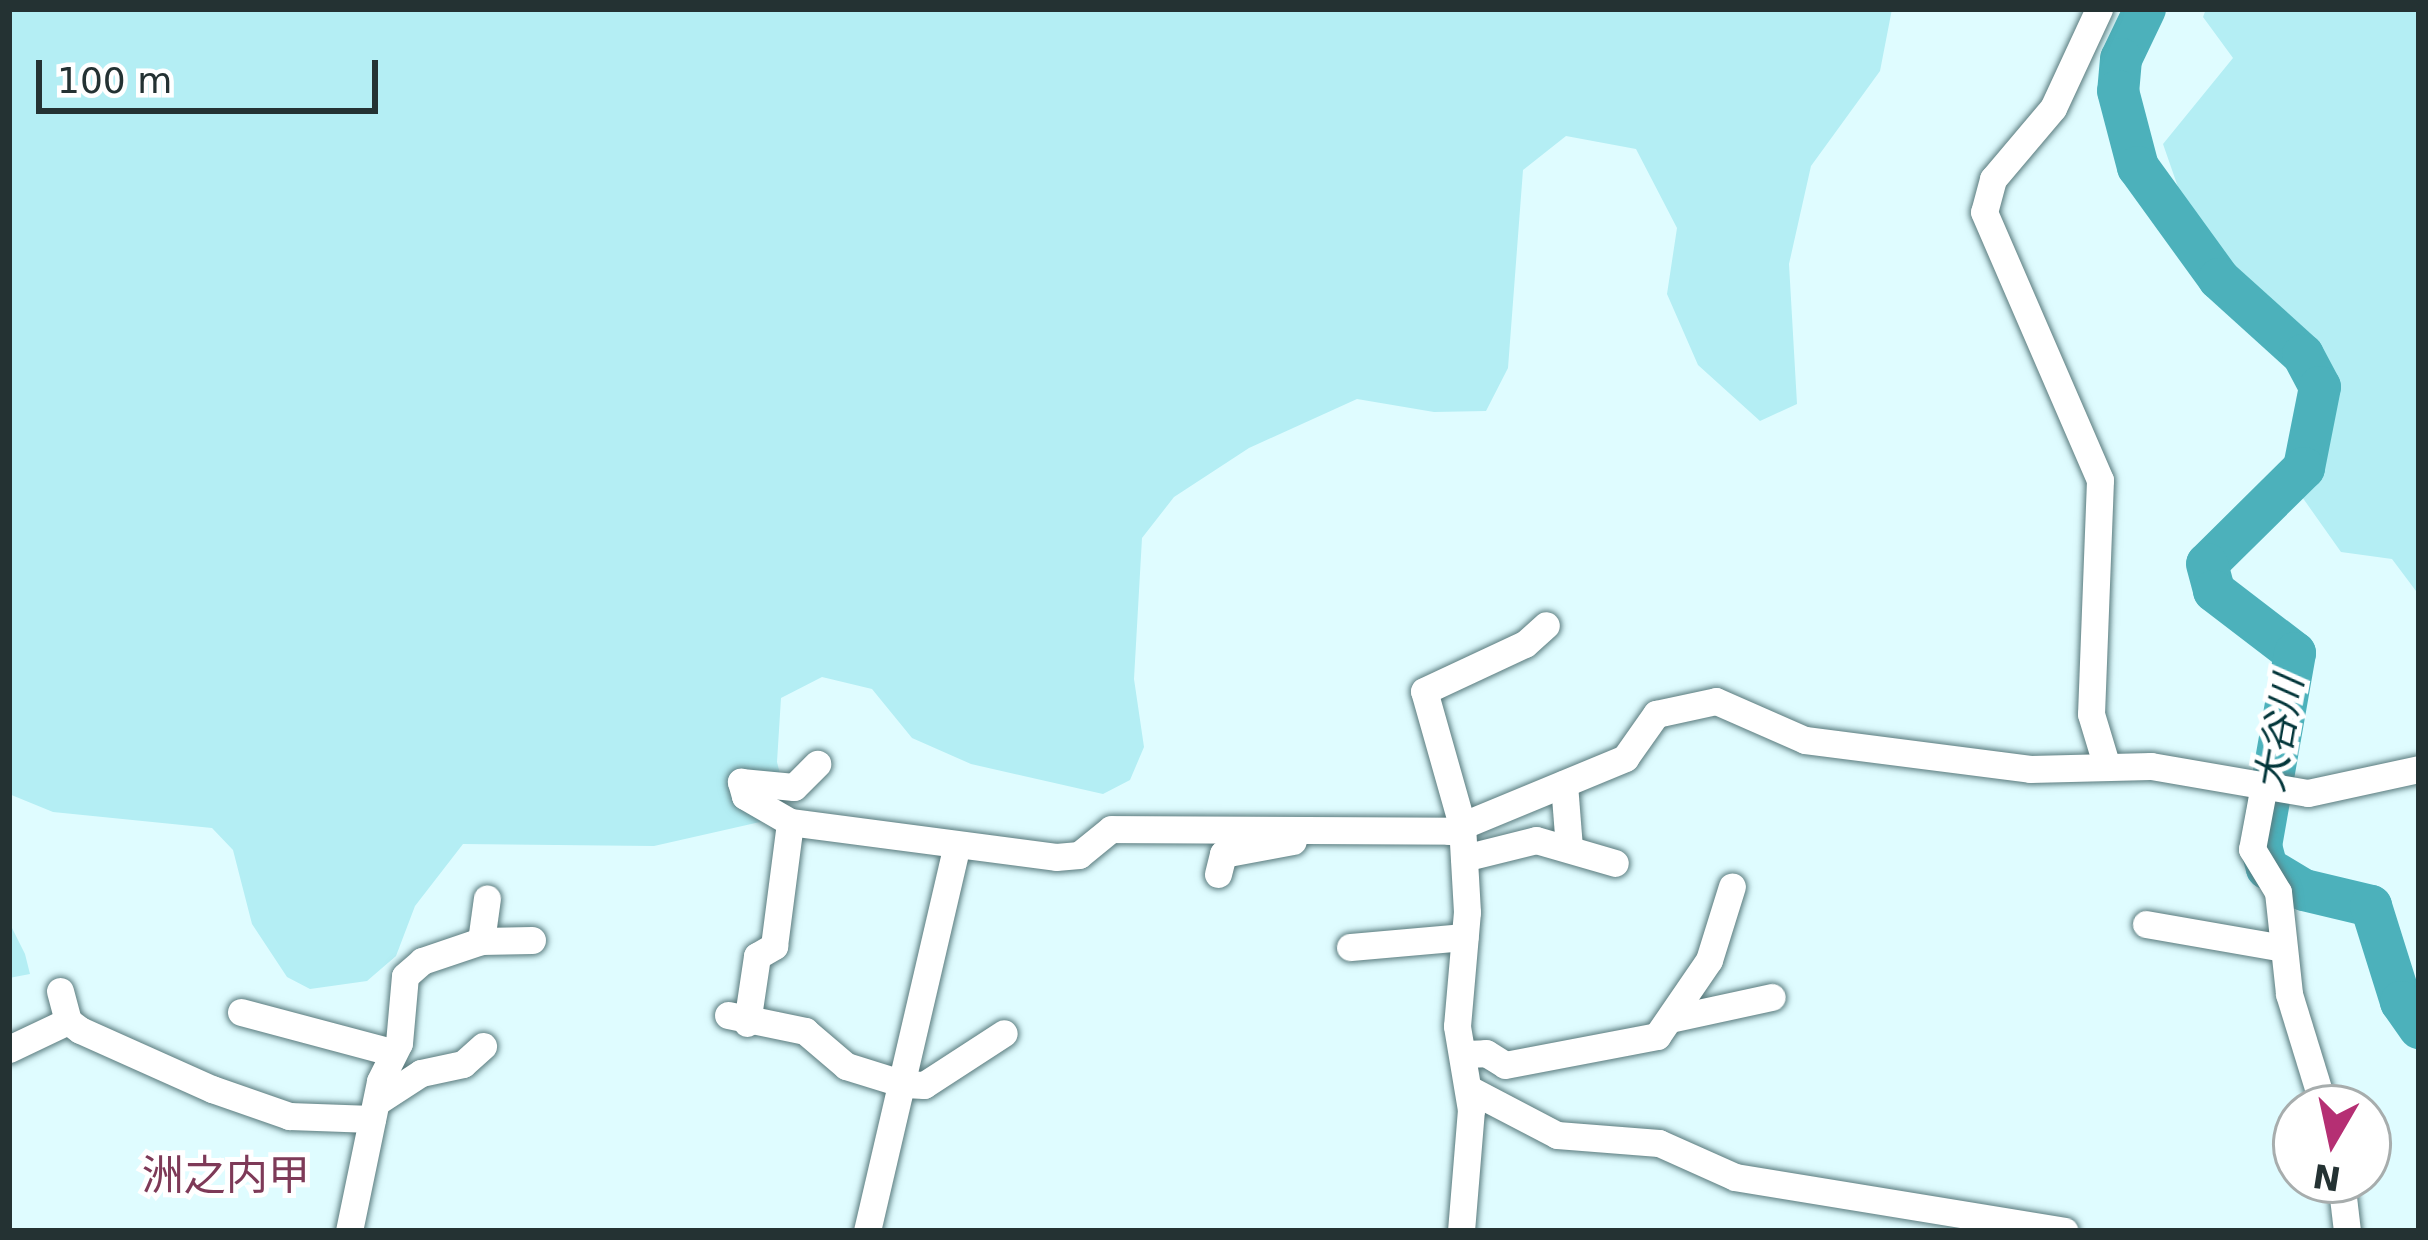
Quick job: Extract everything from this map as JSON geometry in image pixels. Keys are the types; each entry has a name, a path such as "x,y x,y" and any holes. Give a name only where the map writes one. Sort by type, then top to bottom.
{"street":[{"path":"2099,9 2053,108 1993,179 1984,212 2100,480 2091,714 2107,767"},
{"path":"1461,1231 1469,1090 1457,1026 1465,937 1462,824 1424,692 1525,644 1546,625"},
{"path":"817,764 794,788 741,782 746,796 790,822 956,848 1056,857 1079,855 1111,829 1449,831 1625,758 1656,714 1716,700 1805,740 2030,769 2151,766 2308,793 2419,769"},
{"path":"1564,784 1569,847"},
{"path":"2264,785 2252,849 2262,878 2278,892 2283,948 2318,1084"},
{"path":"790,822 774,946 757,956 738,1019 805,1031 846,1066 904,1084 924,1085 1004,1033"},
{"path":"1218,874 1223,854 1294,841 1302,832"},
{"path":"1464,858 1536,840 1615,863"},
{"path":"867,1231 956,848"},
{"path":"1463,1054 1486,1053 1505,1065 1657,1036 1709,960 1732,886"},
{"path":"481,941 487,898"},
{"path":"2146,925 2283,948"},
{"path":"1350,947 1465,937"},
{"path":"349,1231 388,1051 399,1043 411,967 481,941 532,940"},
{"path":"60,991 68,1021 151,1064 289,1116 375,1110 483,1046"},
{"path":"1670,1018 1772,997"},
{"path":"241,1012 388,1051"},
{"path":"9,1049 68,1021"},
{"path":"1469,1090 1557,1135 1659,1143 1735,1177 2065,1231"}],"shaded area":[{"path":"9,9 1892,9 1880,71 1811,166 1789,264 1797,404 1760,421 1698,365 1667,294 1677,228 1636,149 1566,136 1523,170 1508,368 1486,411 1434,412 1357,399 1249,448 1174,497 1142,538 1134,679 1144,747 1130,780 1103,794 971,764 912,738 872,689 822,677 781,698 777,762 786,798 760,822 654,846 463,844 415,906 396,956 367,981 310,989 287,977 252,924 233,850 212,828 53,812 9,794"},
{"path":"2206,9 2419,9 2419,595 2392,559 2341,552 2300,494 2324,450 2336,387 2317,353 2220,266 2187,213 2163,144 2233,58 2203,17"},
{"path":"9,922 25,954 30,974 9,978"}],"waterway":[{"name":"大谷川","path":"2145,9 2121,59 2118,91 2138,167 2219,279 2303,355 2320,387 2304,468 2207,564 2214,591 2295,653 2261,846 2267,868 2304,890 2371,906 2401,1002 2419,1028"}],"district":[{"name":"洲之内甲","path":"226,1176"}]}
